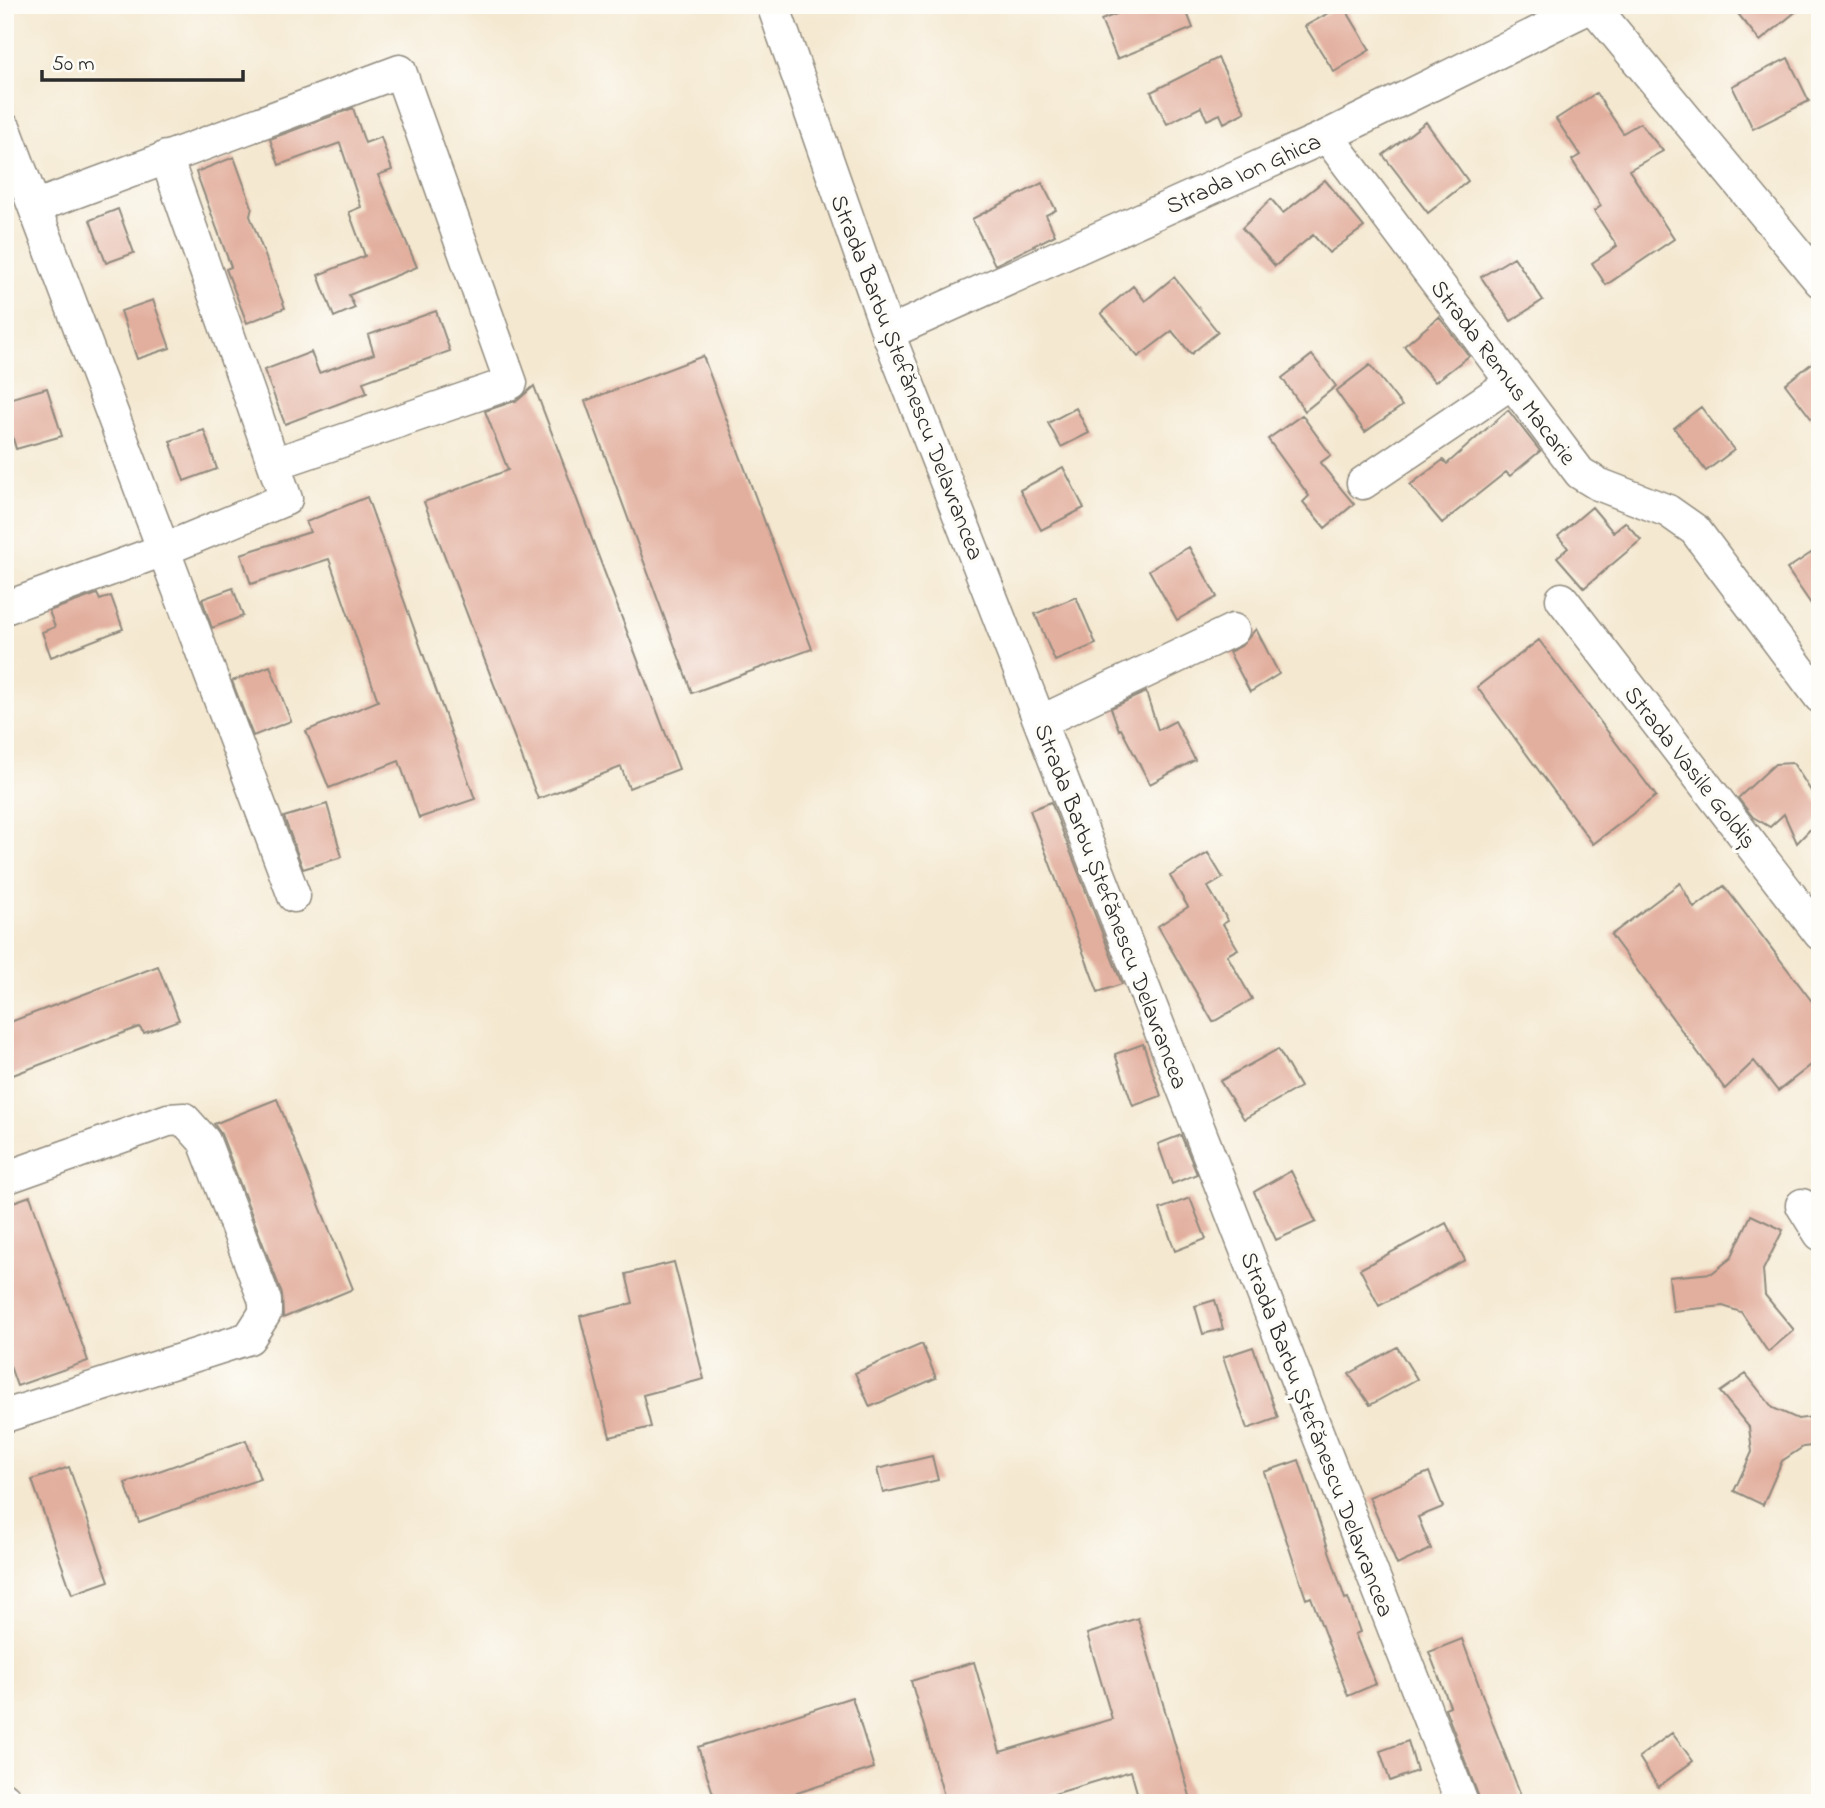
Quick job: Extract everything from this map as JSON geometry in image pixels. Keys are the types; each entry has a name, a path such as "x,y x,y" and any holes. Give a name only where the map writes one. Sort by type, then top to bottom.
{"street":[{"name":"Strada Barbu Ștefănescu Delavrancea","path":"773,5 888,333 1462,1803"},
{"name":"Strada Ion Ghica","path":"888,333 1327,136 1594,5"},
{"path":"1594,5 1820,281"},
{"path":"37,206 400,71 511,383 274,464"},
{"path":"5,129 37,206 294,896"},
{"name":"Strada Remus Macarie","path":"1327,136 1580,473 1598,484 1668,511 1695,530 1820,697"},
{"path":"5,608 163,550 286,499 166,157"},
{"path":"1363,483 1511,383"},
{"name":"Strada Vasile Goldiș","path":"1562,599 1820,934"},
{"path":"1040,722 1233,630"},
{"path":"5,1178 168,1120 184,1119 204,1141 265,1301 265,1313 250,1338 5,1416"},
{"path":"1802,1205 1820,1234"},
{"path":"5,1799 9,1803"}],"building":[{"path":"1139,5 1184,5 1193,28 1117,59 1101,20"},
{"path":"1343,5 1370,50 1334,72 1305,26"},
{"path":"1731,5 1804,5 1760,41"},
{"path":"1218,58 1245,112 1224,123 1220,114 1207,120 1201,107 1167,124 1151,92"},
{"path":"1788,58 1809,101 1753,129 1732,86"},
{"path":"1596,93 1623,133 1640,123 1663,151 1629,170 1674,239 1606,285 1592,263 1617,246 1594,211 1601,206 1572,160 1580,155 1556,119"},
{"path":"353,108 365,143 381,137 392,170 378,175 417,267 349,295 355,308 334,317 318,275 365,256 349,212 361,207 340,143 279,165 270,139"},
{"path":"1426,122 1468,181 1428,213 1383,155"},
{"path":"234,157 252,207 250,216 285,308 247,323 226,269 231,267 196,172"},
{"path":"1325,180 1364,227 1329,253 1313,235 1275,266 1242,228 1271,199 1283,213"},
{"path":"1042,183 1056,210 1046,215 1055,235 995,265 972,219"},
{"path":"118,209 134,253 106,263 90,220"},
{"path":"1514,257 1543,300 1511,321 1481,277"},
{"path":"1174,277 1218,332 1191,354 1172,331 1138,357 1101,313 1133,286 1145,301"},
{"path":"153,300 170,348 137,359 121,311"},
{"path":"436,311 450,351 363,382 367,393 285,424 264,370 311,352 319,373 374,354 368,335"},
{"path":"1439,317 1469,356 1435,382 1404,346"},
{"path":"1312,355 1336,386 1305,411 1282,378"},
{"path":"703,356 812,649 692,693 585,401"},
{"path":"1820,357 1820,430 1785,384"},
{"path":"1370,365 1402,406 1365,432 1336,391"},
{"path":"534,386 679,769 629,788 621,767 538,799 424,502 508,470 485,411 518,400"},
{"path":"47,388 62,436 16,449 5,411 5,400"},
{"path":"1701,407 1734,450 1706,471 1674,428"},
{"path":"1076,408 1089,433 1061,447 1048,423"},
{"path":"1508,410 1540,451 1510,476 1506,472 1442,523 1410,485 1443,460 1447,464"},
{"path":"1302,415 1331,455 1320,463 1354,504 1325,528 1303,502 1309,496 1268,439"},
{"path":"204,430 217,469 184,481 170,441"},
{"path":"1063,467 1084,508 1041,530 1020,490"},
{"path":"367,497 475,799 419,818 399,761 329,788 306,731 378,701 329,559 251,584 241,554 310,532 306,522"},
{"path":"1592,507 1613,532 1625,522 1641,540 1584,588 1557,557 1568,548 1558,536"},
{"path":"1189,547 1217,597 1177,620 1149,570"},
{"path":"1820,547 1820,617 1787,569"},
{"path":"233,588 243,616 212,628 202,599"},
{"path":"97,594 100,600 111,596 123,629 51,657 42,632 55,627 49,611"},
{"path":"1076,597 1096,644 1055,661 1035,614"},
{"path":"1256,629 1279,674 1250,692 1229,652 1241,646"},
{"path":"1539,640 1656,796 1593,844 1477,687"},
{"path":"270,666 291,721 253,736 232,681"},
{"path":"1146,692 1158,730 1175,721 1195,760 1150,784 1121,729 1119,730 1111,708"},
{"path":"1793,763 1820,805 1820,819 1797,843 1784,814 1770,827 1753,817 1738,798 1775,764"},
{"path":"1051,802 1122,984 1098,992 1030,810"},
{"path":"327,804 342,857 303,869 284,817"},
{"path":"1208,853 1223,878 1208,887 1228,921 1223,924 1238,949 1227,955 1252,999 1213,1022 1158,926 1188,907 1170,876"},
{"path":"1680,883 1694,908 1724,886 1820,1012 1820,1058 1778,1091 1754,1061 1725,1089 1611,935"},
{"path":"158,966 179,1020 144,1033 139,1027 5,1078 5,1024"},
{"path":"1143,1044 1161,1096 1133,1106 1115,1054"},
{"path":"1278,1049 1300,1087 1244,1119 1220,1081"},
{"path":"277,1099 353,1289 283,1318 282,1294 221,1134 214,1124"},
{"path":"1181,1135 1197,1174 1172,1184 1158,1144"},
{"path":"1291,1171 1316,1222 1276,1240 1254,1192"},
{"path":"30,1196 88,1361 17,1386 5,1352 5,1205"},
{"path":"1190,1198 1206,1239 1175,1251 1160,1209"},
{"path":"1751,1215 1783,1230 1763,1270 1765,1295 1794,1330 1768,1352 1741,1312 1723,1306 1673,1311 1669,1277 1712,1273 1731,1258"},
{"path":"1446,1223 1465,1260 1379,1306 1360,1269"},
{"path":"674,1262 704,1379 643,1395 651,1427 610,1437 580,1316 633,1303 626,1274"},
{"path":"1215,1300 1223,1329 1203,1334 1195,1306"},
{"path":"922,1344 936,1378 870,1407 855,1373"},
{"path":"1253,1347 1278,1418 1247,1429 1223,1357"},
{"path":"1397,1347 1417,1379 1370,1405 1349,1374"},
{"path":"1746,1374 1773,1408 1798,1419 1820,1416 1820,1445 1803,1447 1782,1461 1763,1505 1734,1491 1752,1452 1749,1427 1720,1392"},
{"path":"246,1440 260,1479 139,1522 125,1483"},
{"path":"932,1456 938,1480 883,1493 877,1469"},
{"path":"1299,1460 1345,1599 1348,1598 1360,1632 1355,1634 1376,1684 1348,1696 1311,1597 1306,1599 1264,1472"},
{"path":"69,1467 109,1581 72,1594 32,1480"},
{"path":"1429,1472 1443,1507 1418,1517 1431,1549 1397,1565 1369,1497"},
{"path":"1138,1618 1192,1803 1140,1803 1131,1771 1024,1803 946,1803 911,1681 974,1662 1000,1752 1112,1719 1087,1634"},
{"path":"1462,1639 1524,1803 1481,1803 1445,1708 1450,1706 1429,1652"},
{"path":"852,1697 874,1768 766,1803 716,1803 698,1747"},
{"path":"1672,1733 1693,1761 1658,1787 1639,1757"},
{"path":"1408,1741 1417,1771 1390,1781 1380,1751"}]}
